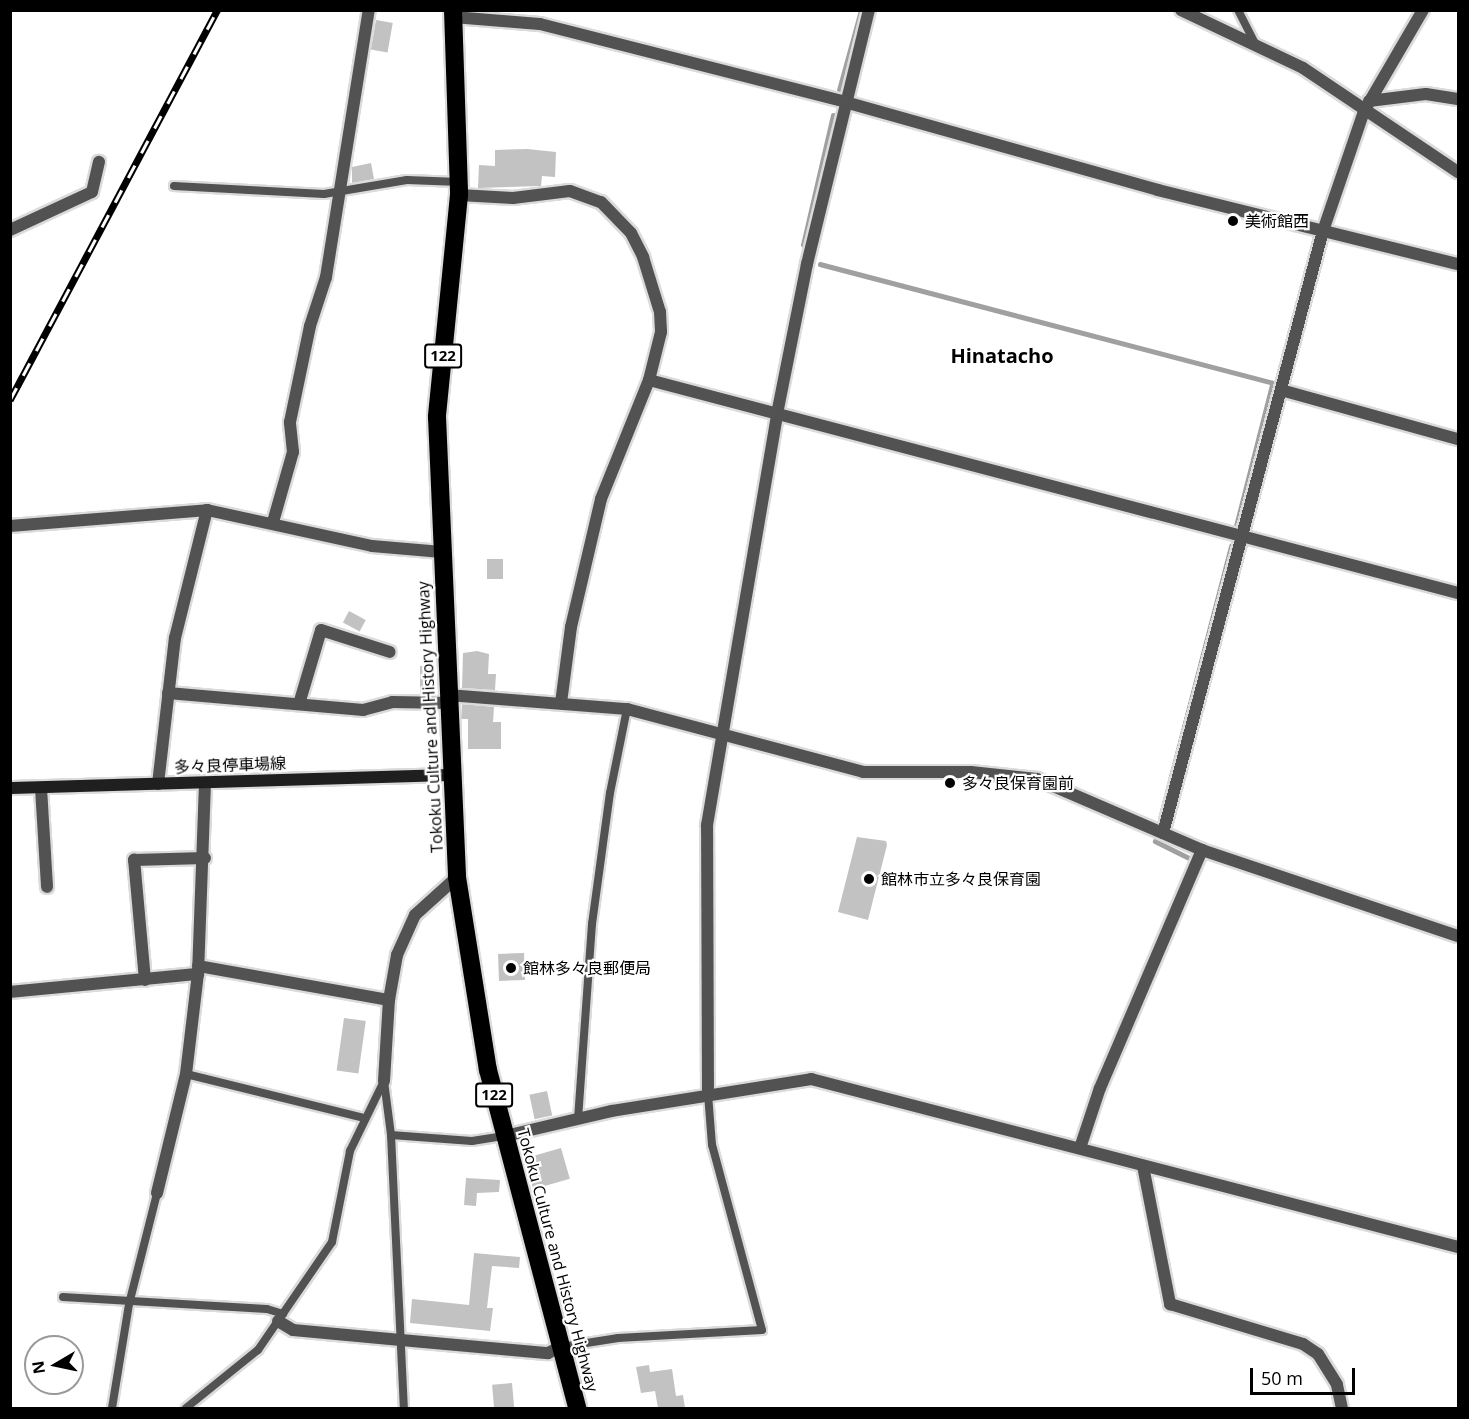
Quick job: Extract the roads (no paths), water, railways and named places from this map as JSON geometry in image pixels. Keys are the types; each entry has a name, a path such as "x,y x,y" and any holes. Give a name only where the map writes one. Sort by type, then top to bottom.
{"highway":[{"name":"Tokoku Culture and History Highway","path":"453,14 459,189 437,417 457,877 477,1018 505,1136 578,1408"}],"main road":[{"name":"多々良停車場線","path":"10,788 451,774"}],"street":[{"path":"273,522 293,452 290,422 310,326 327,277 369,10"},
{"path":"708,1094 707,825 725,734 740,618 777,414 845,102 869,10"},
{"path":"1181,10 1255,43 1303,68 1367,106 1458,172"},
{"path":"1163,833 1323,231 1367,106 1423,10"},
{"path":"453,14 530,21 845,102 1323,231 1458,264"},
{"path":"1367,106 1426,94 1458,99"},
{"path":"10,230 92,192 99,162"},
{"path":"459,189 513,198 570,191 601,202 635,241 660,312 661,332 649,380 601,499 571,627 561,703"},
{"path":"649,380 1458,593"},
{"path":"1281,390 1458,439"},
{"path":"10,526 207,510 273,522 372,546 442,552"},
{"path":"158,784 175,638 207,510"},
{"path":"299,704 321,630 390,652"},
{"path":"168,693 363,710 392,702 448,699 561,703 627,709 863,771 982,773 1037,779 1202,850 1458,936"},
{"path":"157,1192 186,1074 198,970 205,858 205,783"},
{"path":"41,788 46,887"},
{"path":"1080,1149 1100,1088 1202,850"},
{"path":"145,980 134,860 205,858"},
{"path":"384,1081 389,1000 397,955 415,915 457,877"},
{"path":"10,992 145,980 198,970 389,1000"},
{"path":"505,1136 578,1119 708,1094 811,1079 1458,1247"},
{"path":"1143,1166 1170,1304 1303,1344 1318,1353 1337,1385 1342,1408"},
{"path":"280,1318 293,1330 548,1353 560,1347"}],"lane":[{"path":"1238,10 1255,43"},
{"path":"174,186 342,192 408,180 459,189"},
{"path":"578,1119 592,924 610,793 627,709"},
{"path":"186,1074 364,1118"},
{"path":"186,1408 258,1350 332,1242 350,1151 364,1118 384,1081"},
{"path":"384,1081 392,1135 404,1408"},
{"path":"560,1347 618,1338 762,1330 712,1145 708,1094"},
{"path":"392,1135 472,1141 505,1136"},
{"path":"112,1408 129,1304 157,1192"},
{"path":"63,1297 129,1304 267,1309 280,1318"}],"waterway":[{"path":"839,90 861,10"},
{"path":"803,245 833,115"},
{"path":"820,264 1273,383 1237,524"},
{"path":"1160,819 1231,546"},
{"path":"1155,841 1191,859"}],"railway":[{"path":"10,400 217,10"}],"place":[{"name":"美術館西","path":"1233,221"},
{"name":"多々良保育園前","path":"950,783"},
{"name":"館林市立多々良保育園","path":"869,879"},
{"name":"館林多々良郵便局","path":"511,968"}],"district":[{"name":"Hinatacho","path":"1002,355"}]}
